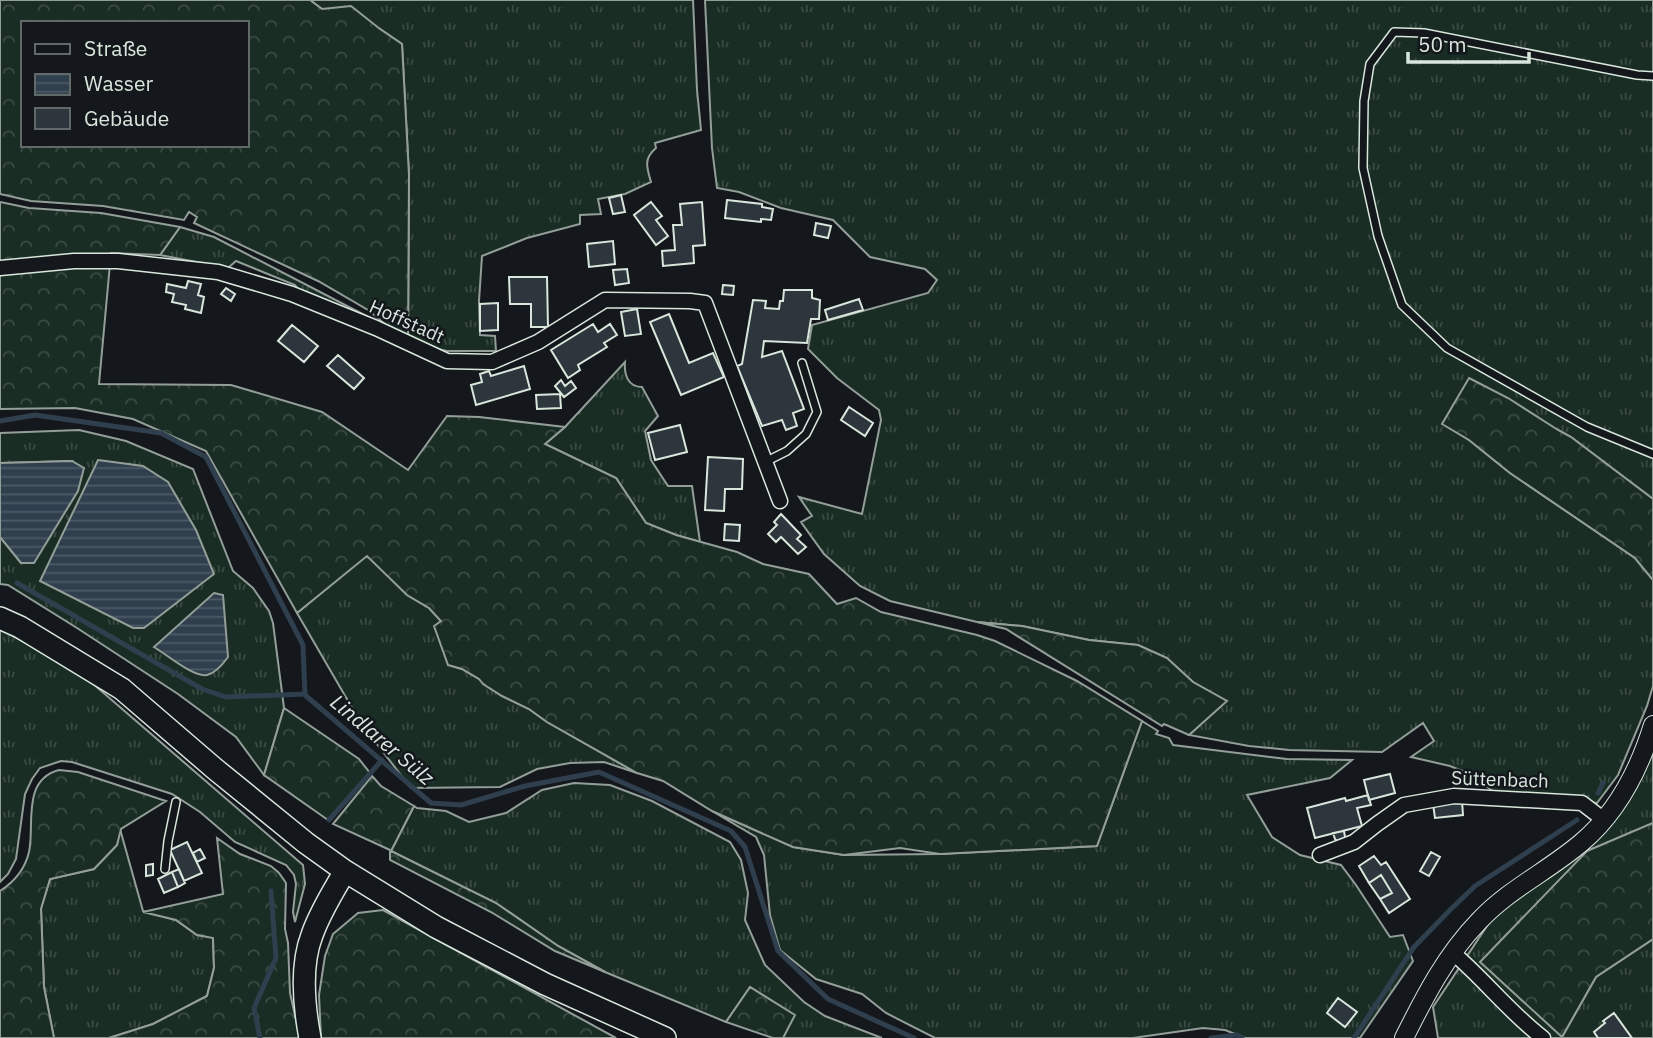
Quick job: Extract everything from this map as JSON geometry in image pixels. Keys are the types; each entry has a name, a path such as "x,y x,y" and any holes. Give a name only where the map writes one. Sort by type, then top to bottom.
{"main road":[{"path":"0,618 20,627 122,689 215,769 345,871 436,927 545,984 665,1038"},
{"path":"310,1038 304,993 311,936 345,871"}],"street":[{"name":"Hoffstadt","path":"0,268 74,261 118,261 218,272 292,294 376,328 447,361 492,362 538,342 605,300 705,303 780,501"},
{"path":"1404,1038 1437,974 1479,921 1499,902 1581,844 1604,820 1630,782 1646,749 1653,725"},
{"name":"Süttenbach","path":"1320,855 1354,842 1404,805 1454,796 1582,803 1604,820"},
{"path":"1452,952 1473,969 1524,1024 1543,1038"}],"lane":[{"path":"1653,76 1424,33 1394,32 1370,64 1364,101 1363,168 1378,236 1402,305 1447,348 1587,427 1653,454"},
{"path":"765,461 787,451 806,434 817,412 802,363"},
{"path":"165,869 176,802"}],"green space":[{"path":"0,0 310,0 322,9 351,6 402,44 409,175 408,343 368,310 318,281 194,223 197,217 189,212 184,220 103,206 31,201 0,194"},
{"path":"310,0 693,0 701,130 655,143 656,148 649,156 647,164 651,182 625,194 598,199 601,214 580,215 580,224 527,238 482,256 480,335 495,336 496,351 447,351 408,343 409,175 402,44 380,29 322,9"},
{"path":"705,0 1653,0 1653,499 1558,430 1442,423 1635,558 1653,580 1653,686 1618,775 1597,803 1494,792 1470,774 1450,766 1411,757 1434,741 1423,723 1382,752 1289,750 1189,735 1226,701 1193,682 1167,658 1138,645 1089,640 1022,626 977,622 890,601 860,586 824,554 801,522 812,516 799,497 862,514 881,420 879,410 837,378 808,349 812,325 928,293 937,280 925,269 870,257 833,220 781,208 739,192 717,188 712,148"},
{"path":"0,202 29,208 101,213 180,227 160,255 111,253 99,384 231,385 322,412 408,470 447,416 565,427 545,444 616,478 646,523 676,535 737,552 763,564 809,574 837,604 856,598 881,612 977,635 1077,681 1142,721 1097,846 940,854 900,848 844,855 793,847 712,811 663,781 637,773 502,696 462,669 448,665 434,626 441,621 429,608 407,595 367,556 297,613 206,451 133,419 75,408 0,409"},
{"path":"180,227 214,237 376,321 301,293 295,285 236,261 228,268 160,255"},
{"path":"625,362 630,383 642,387 658,416 645,431 651,460 668,486 692,486 700,542 646,523 616,478 545,444 565,427"},
{"path":"1469,378 1508,398 1571,437 1653,499 1653,580 1635,558 1510,473 1469,440 1442,424"},
{"path":"79,430 126,441 193,469 233,571 253,588 269,611 273,623 284,708 264,775 236,737 178,694 8,585 0,584 0,537 21,563 72,461 0,463 0,433"},
{"path":"367,555 407,595 429,608 441,621 448,665 462,669 502,696 637,773 604,762 570,763 537,769 500,787 411,788 362,725 297,613"},
{"path":"977,622 1022,626 1089,640 1138,645 1167,658 1193,682 1227,701 1189,735 1164,724 1162,726 1006,629"},
{"path":"0,629 77,670 303,865 305,884 295,922 293,912 296,884 294,875 286,865 235,842 200,812 172,794 72,762 61,761 40,768 32,779 25,794 16,859 0,882"},
{"path":"284,708 359,759 370,773 328,820 264,775"},
{"path":"1142,721 1158,731 1156,734 1169,738 1173,745 1287,759 1352,760 1330,778 1247,795 1272,837 1300,855 1341,865 1390,937 1403,935 1413,961 1360,1038 1245,1038 1225,1030 1203,1028 1133,1038 935,1038 886,1013 862,994 816,979 780,950 770,915 764,855 756,837 712,811 793,847 844,855 940,854 1097,846"},
{"path":"1653,749 1653,823 1587,851 1562,1037 1596,977 1653,939 1653,1038 1438,1038 1433,1007 1493,917 1601,827"},
{"path":"59,770 78,772 166,801 121,829 117,845 94,869 50,879 41,909 44,987 54,1038 0,1038 0,891 10,884 25,864 29,852 34,793 47,775"},
{"path":"372,776 381,786 414,806 391,851 496,903 558,946 605,972 555,951 491,912 390,860 390,850 333,824"},
{"path":"574,783 610,785 652,801 730,842 741,860 748,893 745,920 765,965 804,1002 825,1016 882,1038 783,1038 794,1015 750,987 726,1022 605,972 558,946 496,903 391,851 414,806 446,811 469,822 506,813 542,790"},
{"path":"1653,823 1653,939 1596,977 1562,1037 1480,962 1587,851"},
{"path":"120,829 143,911 176,920 197,935 213,937 214,968 207,996 153,1024 109,1038 54,1038 44,987 41,908 50,879 94,869 117,845"},
{"path":"217,838 240,854 271,866 286,883 285,929 290,993 300,1038 109,1038 153,1024 207,996 214,968 213,938 197,935 176,920 143,912 223,894"},
{"path":"383,910 616,1038 321,1038 319,995 325,956 333,934 358,913"},
{"path":"750,987 795,1015 783,1038 773,1038 726,1022"}],"water":[{"path":"98,460 143,466 168,482 196,530 214,574 144,628 133,628 40,581"},
{"path":"72,461 84,468 78,491 34,563 21,563 0,537 0,463"},
{"path":"214,593 223,595 228,657 213,672 201,675 154,647"}],"building":[{"path":"621,195 625,212 613,214 609,198"},
{"path":"727,200 762,204 762,207 773,209 771,220 761,219 761,222 725,218"},
{"path":"651,202 662,216 656,220 668,236 656,245 634,215"},
{"path":"702,202 705,245 693,246 694,263 663,266 662,251 675,250 673,225 682,225 680,204"},
{"path":"816,223 831,226 828,238 814,235"},
{"path":"613,241 615,264 589,267 587,244"},
{"path":"627,269 629,283 615,285 613,270"},
{"path":"509,277 547,277 548,327 531,327 531,304 510,304"},
{"path":"188,281 201,284 198,295 204,297 201,313 185,309 186,305 172,302 174,294 166,292 167,284 186,288"},
{"path":"723,285 734,286 733,295 722,294"},
{"path":"226,288 235,294 231,301 221,294"},
{"path":"784,290 812,290 812,298 820,300 819,319 811,319 807,343 764,341 762,357 782,351 804,409 793,413 797,426 786,430 782,420 762,426 737,366 742,364 753,300 766,301 765,308 779,309"},
{"path":"859,299 863,310 828,320 825,310"},
{"path":"498,303 498,330 480,331 480,304"},
{"path":"637,309 641,334 625,336 621,312"},
{"path":"669,314 689,363 713,353 724,377 681,395 650,322"},
{"path":"593,324 598,332 610,324 617,335 604,343 607,347 578,365 580,370 568,378 551,350"},
{"path":"292,325 318,346 304,362 278,341"},
{"path":"338,355 364,378 354,389 327,366"},
{"path":"524,366 530,389 476,405 471,385 482,382 480,374 489,371 491,376"},
{"path":"561,380 565,386 571,381 576,388 564,397 555,386"},
{"path":"560,394 561,408 537,409 536,395"},
{"path":"849,407 873,423 865,436 841,420"},
{"path":"680,425 687,452 655,460 648,433"},
{"path":"708,457 743,459 742,489 725,489 724,511 705,510"},
{"path":"781,514 801,535 797,539 806,547 798,554 781,537 776,542 768,534 777,525 774,522"},
{"path":"725,524 740,525 739,541 724,540"},
{"path":"1390,774 1395,793 1369,800 1364,780"},
{"path":"1368,795 1371,805 1357,808 1362,826 1315,838 1307,808"},
{"path":"1462,801 1463,815 1435,818 1433,804"},
{"path":"1344,831 1345,837 1338,842 1333,833"},
{"path":"187,842 202,873 184,881 170,850"},
{"path":"200,849 205,858 197,862 193,853"},
{"path":"1431,852 1440,857 1429,876 1420,871"},
{"path":"1374,856 1381,865 1386,862 1410,899 1389,913 1380,899 1392,893 1381,875 1369,883 1359,866"},
{"path":"153,864 153,875 146,876 146,865"},
{"path":"179,869 185,883 178,887 172,872"},
{"path":"172,872 178,887 164,893 158,879"},
{"path":"1381,875 1392,893 1380,899 1369,883"},
{"path":"1338,998 1357,1012 1345,1027 1327,1013"},
{"path":"1614,1013 1632,1038 1598,1038 1594,1032"}],"waterway":[{"name":"Lindlarer Sülz","path":"0,421 35,415 161,433 206,457 303,645 305,695 431,803 461,805 525,786 599,772 731,831 745,847 778,951 828,999 914,1038"},
{"path":"17,583 202,689 226,697 305,694"},
{"path":"329,820 382,760"},
{"path":"1598,793 1603,783"},
{"path":"1354,1038 1414,947 1450,910 1475,886 1577,820"},
{"path":"260,1038 254,1008 276,958 271,891"},
{"name":"Lindlarer Sülz","path":"1211,1038 1237,1035 1242,1038"}]}
